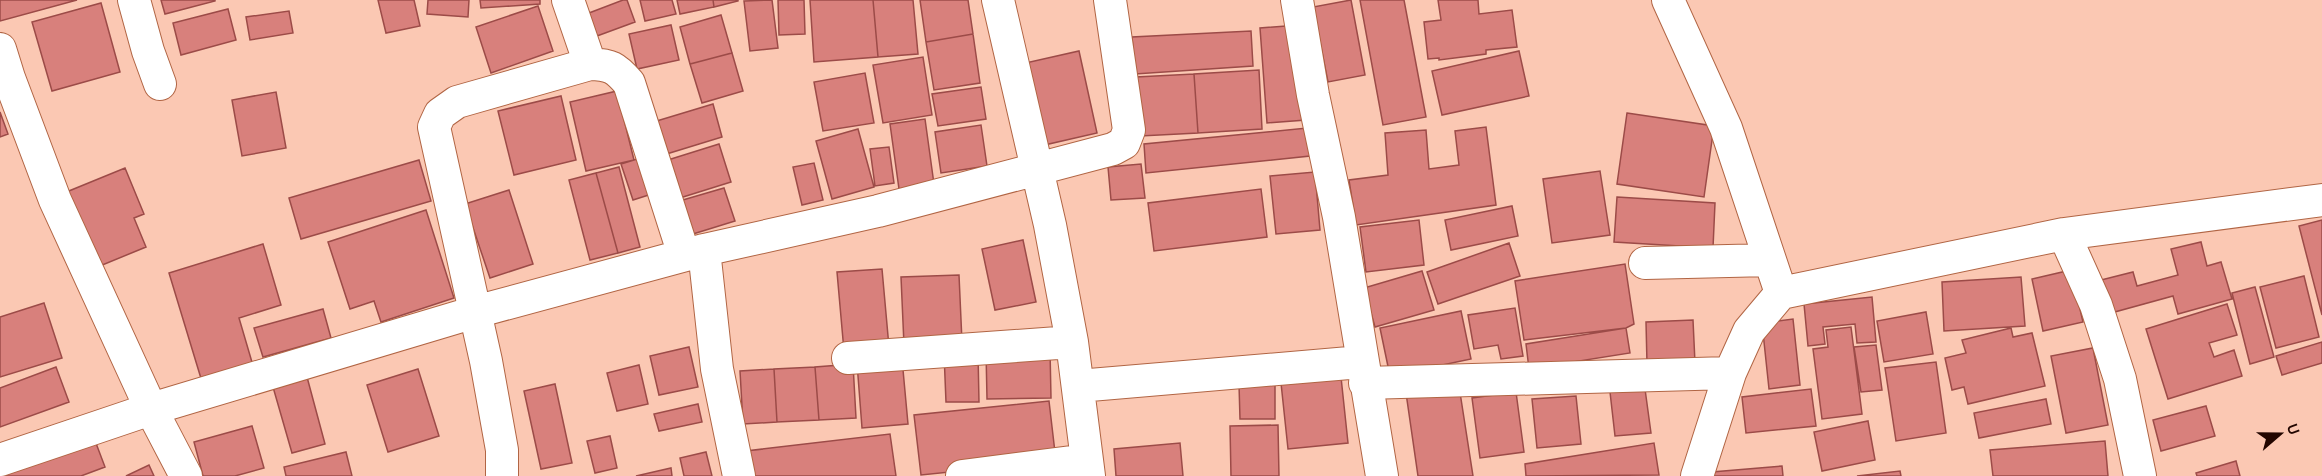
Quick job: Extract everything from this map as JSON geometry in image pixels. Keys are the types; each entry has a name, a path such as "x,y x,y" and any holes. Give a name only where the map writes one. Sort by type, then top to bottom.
{"street":[{"path":"134,0 160,84"},
{"path":"568,0 590,64"},
{"path":"963,476 1088,468 1072,342 1038,170 998,0"},
{"path":"0,460 151,410 475,312 694,253 878,211 1113,149 1124,143 1129,130 1110,0"},
{"path":"1297,0 1313,95 1339,217 1363,373 1382,476"},
{"path":"1668,0 1725,128 1781,293"},
{"path":"0,49 56,200 151,410 186,476"},
{"path":"502,476 501,450 475,312 434,127 440,114 457,102 590,64 606,65 617,69 629,83 694,253 739,476"},
{"path":"1697,476 1730,373 1749,331 1781,293 2064,234 2322,200"},
{"path":"2064,234 2096,305 2120,379 2140,476"},
{"path":"1645,263 1770,260"},
{"path":"848,358 1072,342"},
{"path":"1078,386 1363,373 1730,373"}],"building":[{"path":"0,0 77,0 0,21"},
{"path":"161,0 215,0 215,1 165,14"},
{"path":"378,0 414,0 420,26 386,33"},
{"path":"428,0 469,0 468,17 427,14"},
{"path":"480,0 540,0 540,4 481,8"},
{"path":"627,0 635,22 597,36 589,13"},
{"path":"640,0 672,0 676,14 645,21"},
{"path":"677,0 713,0 714,7 680,14"},
{"path":"713,0 738,0 738,1 714,7"},
{"path":"772,0 778,48 750,51 744,1"},
{"path":"778,0 804,0 805,34 779,35"},
{"path":"810,0 873,0 878,57 814,62"},
{"path":"873,0 913,0 918,54 878,57"},
{"path":"920,0 968,0 973,34 926,42"},
{"path":"1351,0 1365,75 1328,82 1313,7"},
{"path":"1360,0 1404,0 1426,117 1383,125"},
{"path":"1438,0 1478,0 1479,14 1512,10 1517,47 1486,50 1486,54 1439,60 1439,58 1428,59 1424,22 1441,20"},
{"path":"101,3 120,72 52,91 32,22"},
{"path":"538,6 553,51 491,73 476,27"},
{"path":"228,9 236,40 181,55 173,23"},
{"path":"289,11 293,33 250,40 246,17"},
{"path":"721,15 732,53 690,64 680,27"},
{"path":"671,25 679,60 637,69 629,34"},
{"path":"1299,25 1306,120 1267,123 1260,28"},
{"path":"1251,31 1253,66 1135,74 1132,37"},
{"path":"973,34 980,83 934,90 926,42"},
{"path":"1079,51 1097,133 1040,146 1021,64"},
{"path":"1519,51 1529,96 1442,115 1432,71"},
{"path":"732,53 743,91 702,103 690,64"},
{"path":"923,57 932,115 883,123 873,65"},
{"path":"1259,70 1262,129 1198,133 1194,74"},
{"path":"865,73 874,123 823,131 814,82"},
{"path":"1194,74 1198,133 1140,136 1136,77"},
{"path":"981,87 986,119 938,126 932,94"},
{"path":"617,91 634,160 586,171 570,102"},
{"path":"276,92 286,148 242,156 232,100"},
{"path":"561,96 576,160 514,175 498,111"},
{"path":"713,104 722,137 660,156 650,123"},
{"path":"0,112 8,134 0,137"},
{"path":"1627,113 1714,126 1704,197 1617,184"},
{"path":"925,119 934,184 899,189 890,124"},
{"path":"981,125 987,166 941,173 935,132"},
{"path":"1486,127 1496,205 1356,225 1349,180 1388,175 1385,133 1426,130 1429,169 1459,165 1455,131"},
{"path":"1307,128 1310,156 1146,173 1144,144"},
{"path":"858,129 874,187 832,199 816,141"},
{"path":"719,144 731,182 667,202 655,164"},
{"path":"889,147 894,183 875,186 870,149"},
{"path":"647,156 658,192 633,200 621,164"},
{"path":"419,160 431,201 301,239 289,198"},
{"path":"814,163 823,200 802,205 793,167"},
{"path":"1141,164 1145,198 1111,200 1108,167"},
{"path":"619,167 640,247 618,253 596,173"},
{"path":"125,168 144,214 134,218 146,247 95,268 64,193"},
{"path":"1600,171 1610,235 1552,243 1543,179"},
{"path":"1315,172 1320,230 1276,234 1270,176"},
{"path":"596,173 618,253 590,260 569,180"},
{"path":"724,188 735,221 680,238 669,204"},
{"path":"1261,189 1267,237 1154,251 1148,203"},
{"path":"509,190 533,264 490,278 465,204"},
{"path":"1617,197 1715,203 1713,248 1614,242"},
{"path":"1512,206 1518,236 1451,250 1445,220"},
{"path":"426,210 454,298 381,322 374,301 350,309 328,242"},
{"path":"1419,220 1424,265 1366,272 1360,227"},
{"path":"2322,220 2322,315 2299,226"},
{"path":"1023,240 1036,302 995,310 982,249"},
{"path":"2201,242 2207,266 2221,262 2232,299 2178,314 2173,296 2111,313 2101,280 2133,272 2137,286 2178,275 2171,249"},
{"path":"1509,243 1520,276 1438,304 1427,272"},
{"path":"263,244 281,305 239,318 254,369 203,385 169,273"},
{"path":"1625,264 1634,324 1626,328 1524,340 1515,281"},
{"path":"882,269 889,347 844,351 837,272"},
{"path":"2071,270 2083,322 2043,331 2032,279"},
{"path":"1422,271 1434,310 1375,327 1364,288"},
{"path":"959,275 962,342 904,345 901,277"},
{"path":"2304,276 2319,337 2276,348 2260,287"},
{"path":"2021,277 2025,326 1944,331 1942,282"},
{"path":"2255,287 2274,357 2250,364 2232,293"},
{"path":"1872,297 1876,342 1857,343 1855,324 1823,327 1825,344 1808,346 1804,304"},
{"path":"44,303 62,358 0,377 0,317"},
{"path":"2227,304 2237,335 2209,343 2214,357 2234,350 2242,376 2168,399 2146,329"},
{"path":"1515,308 1523,356 1501,359 1498,345 1474,349 1468,315"},
{"path":"323,309 331,338 263,357 254,328"},
{"path":"1461,311 1471,359 1390,376 1380,328"},
{"path":"1926,312 1933,354 1884,362 1877,321"},
{"path":"1793,319 1800,385 1769,389 1762,323"},
{"path":"1693,320 1695,363 1647,364 1646,322"},
{"path":"1851,327 1862,414 1822,419 1813,349 1828,347 1826,330"},
{"path":"1626,328 1630,353 1529,369 1526,344"},
{"path":"2011,328 2013,337 2032,333 2045,386 1968,404 1964,387 1952,390 1945,358 1966,353 1962,340"},
{"path":"2322,342 2322,363 2282,375 2276,356"},
{"path":"1876,345 1882,390 1861,392 1854,347"},
{"path":"689,347 698,387 659,395 650,356"},
{"path":"2093,348 2108,425 2066,433 2051,356"},
{"path":"1050,350 1051,398 987,399 986,351"},
{"path":"944,353 978,353 979,402 946,402"},
{"path":"902,359 908,424 862,428 857,363"},
{"path":"1936,362 1946,433 1896,441 1885,368"},
{"path":"853,364 856,418 819,420 815,367"},
{"path":"639,365 648,404 617,411 607,373"},
{"path":"56,367 69,402 0,427 0,388"},
{"path":"815,367 819,420 777,422 774,369"},
{"path":"418,369 439,436 388,452 367,385"},
{"path":"774,369 777,422 743,424 740,371"},
{"path":"307,377 325,444 292,453 273,387"},
{"path":"1341,377 1348,443 1288,449 1281,383"},
{"path":"1275,383 1275,419 1240,419 1239,384"},
{"path":"555,384 572,463 541,469 524,391"},
{"path":"1459,386 1473,476 1418,476 1406,393"},
{"path":"1645,389 1651,433 1615,436 1610,392"},
{"path":"1811,389 1816,426 1746,433 1742,397"},
{"path":"1516,392 1524,452 1480,458 1472,398"},
{"path":"1576,396 1581,444 1537,448 1532,399"},
{"path":"2046,399 2051,424 1979,438 1974,413"},
{"path":"1049,401 1056,461 921,475 914,415"},
{"path":"698,404 702,422 659,431 654,414"},
{"path":"2206,406 2215,436 2161,451 2153,420"},
{"path":"1868,421 1875,460 1822,471 1814,432"},
{"path":"1278,425 1279,476 1231,476 1230,426"},
{"path":"252,426 264,468 235,476 203,476 194,442"},
{"path":"91,430 105,467 81,476 7,476 2,464"},
{"path":"890,434 896,476 749,476 746,451"},
{"path":"610,436 617,468 595,473 587,441"},
{"path":"2105,441 2108,476 1993,476 1990,450"},
{"path":"1180,443 1183,476 1116,476 1114,449"},
{"path":"1654,443 1659,475 1526,476 1525,464"},
{"path":"346,452 352,476 286,476 284,467"},
{"path":"706,452 712,476 684,476 680,458"},
{"path":"2236,461 2240,476 2197,476 2196,473"},
{"path":"149,465 154,476 126,476"},
{"path":"1782,466 1783,476 1700,476 1700,473"},
{"path":"671,468 672,476 636,476"},
{"path":"1900,471 1901,476 1857,476"}]}
